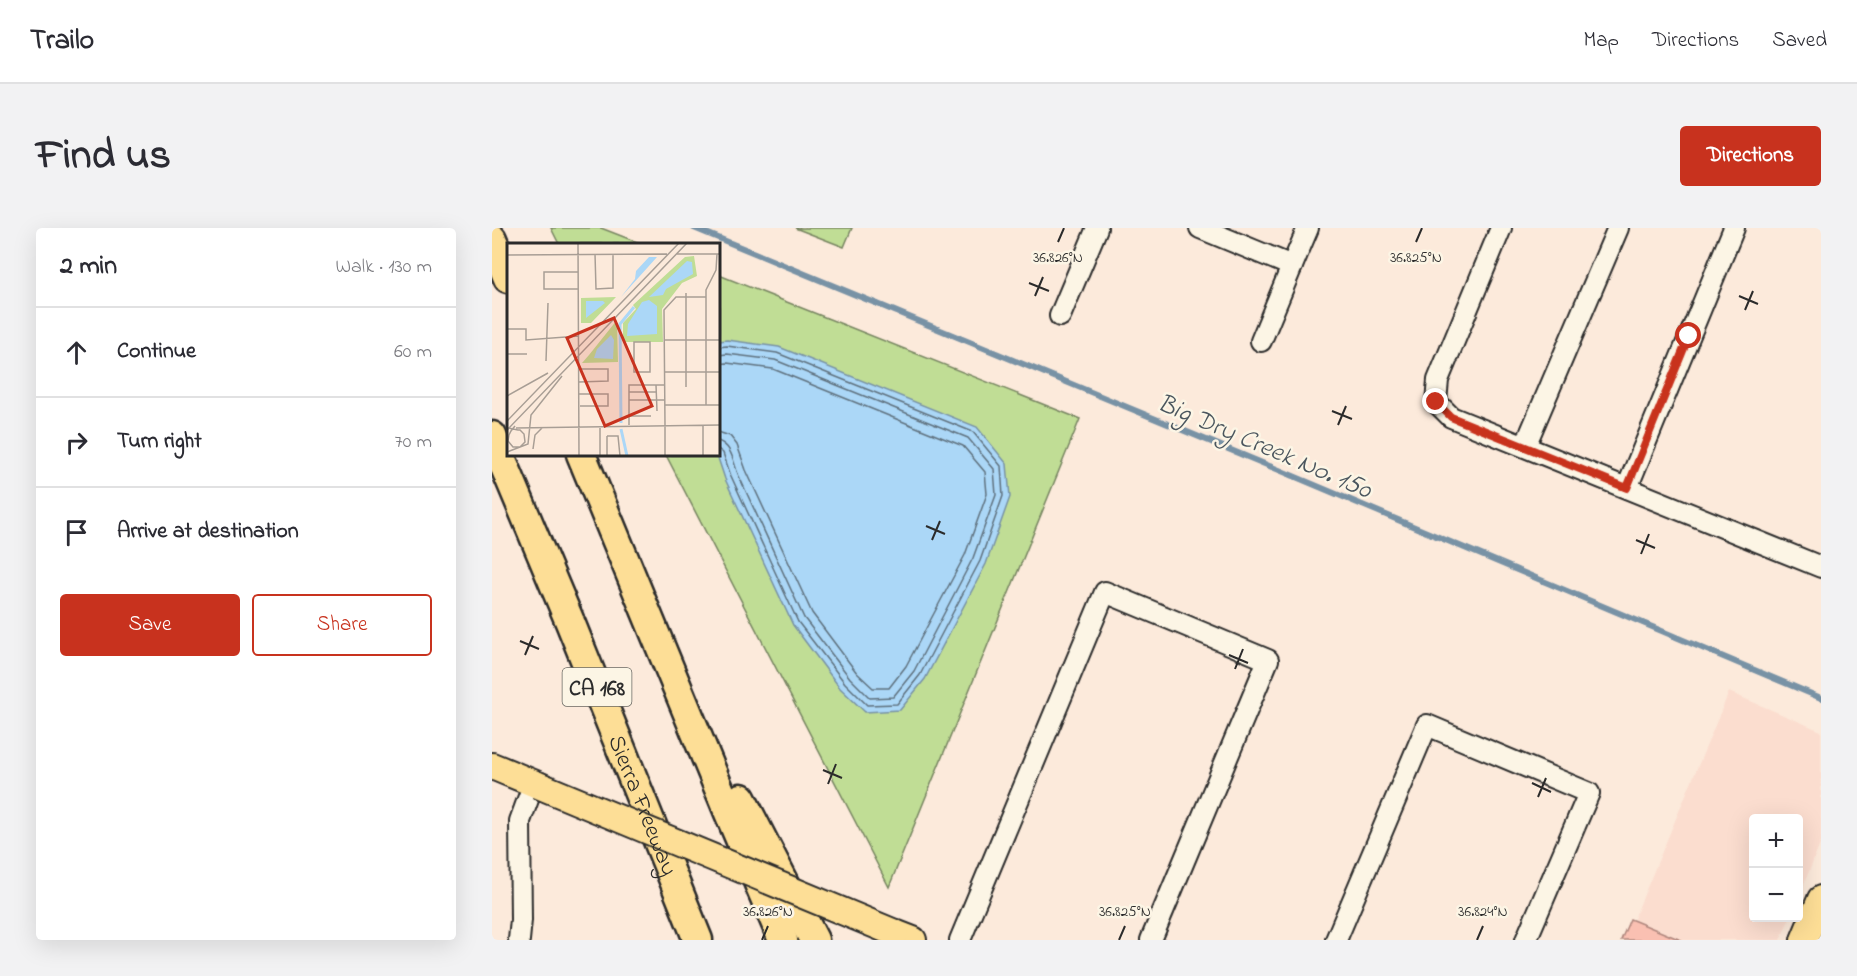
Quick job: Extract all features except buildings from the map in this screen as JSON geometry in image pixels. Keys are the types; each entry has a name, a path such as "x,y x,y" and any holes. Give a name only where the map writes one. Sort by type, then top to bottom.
{"highway":[{"path":"492,238 507,276"},
{"name":"Sierra Freeway","path":"492,436 570,622 698,940"},
{"name":"CA 168","path":"582,456 783,940"},
{"path":"647,614 814,940"}],"main road":[{"path":"492,766 904,936"},
{"path":"1804,940 1821,899"}],"street":[{"path":"1060,316 1097,228"},
{"path":"1200,228 1292,266"},
{"path":"1261,341 1308,228"},
{"path":"1501,228 1438,380 1436,402 1451,417 1821,567"},
{"path":"1525,446 1618,228"},
{"path":"1627,488 1734,228"},
{"path":"960,940 1105,592 1268,660 1151,940"},
{"path":"1336,940 1427,725 1589,793 1526,940"},
{"path":"519,940 521,920 520,821 536,784"}],"shaded area":[{"path":"1729,692 1821,731 1821,842 1803,886 1803,814 1749,814 1749,922 1788,922 1780,940 1625,940"}],"green space":[{"path":"551,228 601,228 639,243 558,243"},
{"path":"795,228 852,228 844,247"},
{"path":"720,275 1080,419 889,887 667,456 720,456"}],"water":[{"path":"720,341 779,347 977,427 1007,464 1010,497 986,564 925,679 900,710 865,712 840,688 793,625 725,479 717,456 720,456"}],"waterway":[{"name":"Big Dry Creek No. 150","path":"694,228 1284,472 1821,698"}],"route":[{"path":"1436,402 1451,417 1627,488 1689,336"}]}
